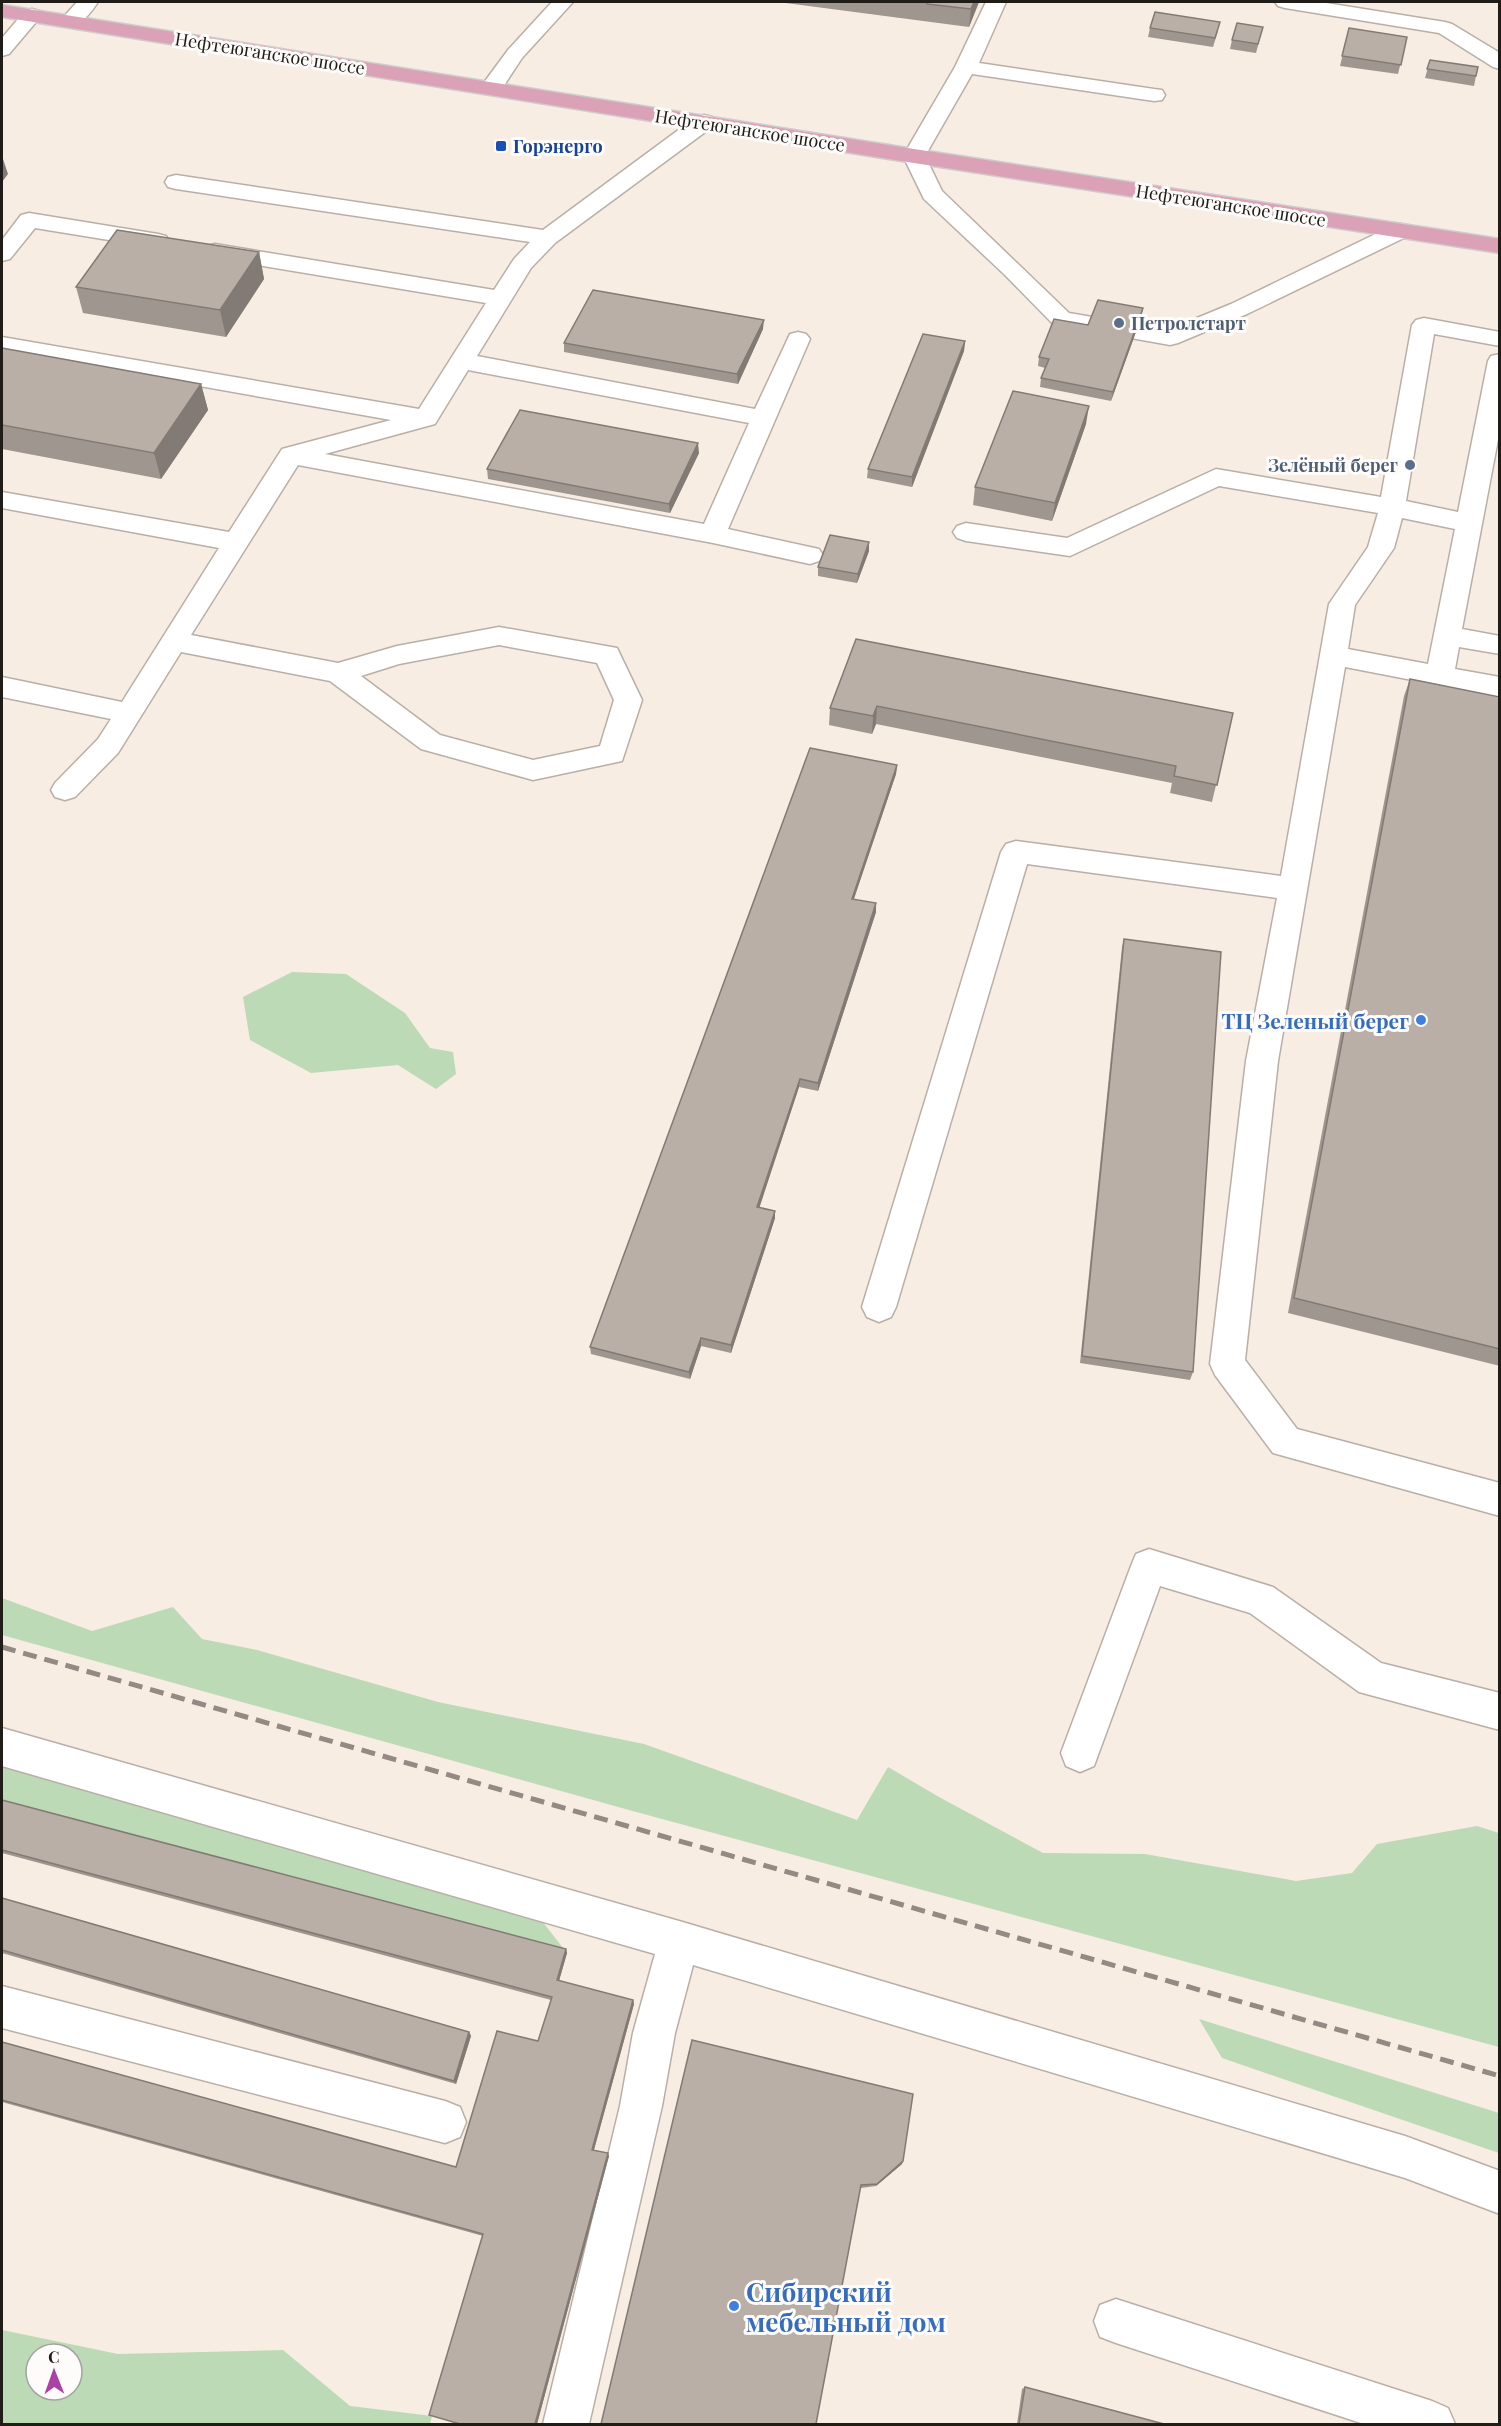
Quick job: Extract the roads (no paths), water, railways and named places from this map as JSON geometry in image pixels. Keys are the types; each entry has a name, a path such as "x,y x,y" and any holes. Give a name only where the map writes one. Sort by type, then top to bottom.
{"main road":[{"name":"Нефтеюганское шоссе","path":"2,11 914,156 1500,246"}],"lane":[{"path":"70,21 88,2"},
{"path":"491,88 515,54 563,2"},
{"path":"996,2 966,67 914,156 932,194 1061,319 1170,338 1239,309 1400,231"},
{"path":"1285,2 1445,28 1495,56"},
{"path":"2,50 32,15"},
{"path":"966,67 1154,95"},
{"path":"65,790 108,746 234,542 291,455 426,418 522,264 547,238 704,122"},
{"path":"176,182 547,238"},
{"path":"2,254 29,219 501,298"},
{"path":"1500,339 1424,326 1392,507 1381,548 1342,604 1294,889 1262,1060 1227,1364 1286,1442 1500,1500"},
{"path":"713,534 798,339"},
{"path":"2,344 426,418"},
{"path":"462,361 764,418"},
{"path":"1440,675 1468,523 1496,399 1500,361"},
{"path":"291,455 713,534 810,555"},
{"path":"966,532 1070,548 1216,477 1392,507 1468,523"},
{"path":"2,500 234,542"},
{"path":"1447,635 1500,645"},
{"path":"173,641 338,673 431,742 533,771 612,754 628,700 607,655 499,636 397,655 338,673"},
{"path":"1332,655 1500,687"},
{"path":"2,687 129,713"},
{"path":"879,1307 1016,852 1294,889"},
{"path":"1080,1753 1149,1566 1260,1599 1372,1679 1500,1712"},
{"path":"2,1747 679,1941 1406,2157 1500,2193"},
{"path":"566,2424 641,2106 654,2033 679,1941"},
{"path":"2,2007 445,2122"},
{"path":"1116,2321 1431,2424"}],"railway":[{"path":"2,1647 1500,2076"}],"place":[{"name":"Горэнерго","path":"501,146"},
{"name":"Петролстарт","path":"1119,323"},
{"name":"Зелёный берег","path":"1410,465"},
{"name":"ТЦ Зеленый берег","path":"1421,1020"},
{"name":"Сибирский мебельный дом","path":"734,2306"}]}
